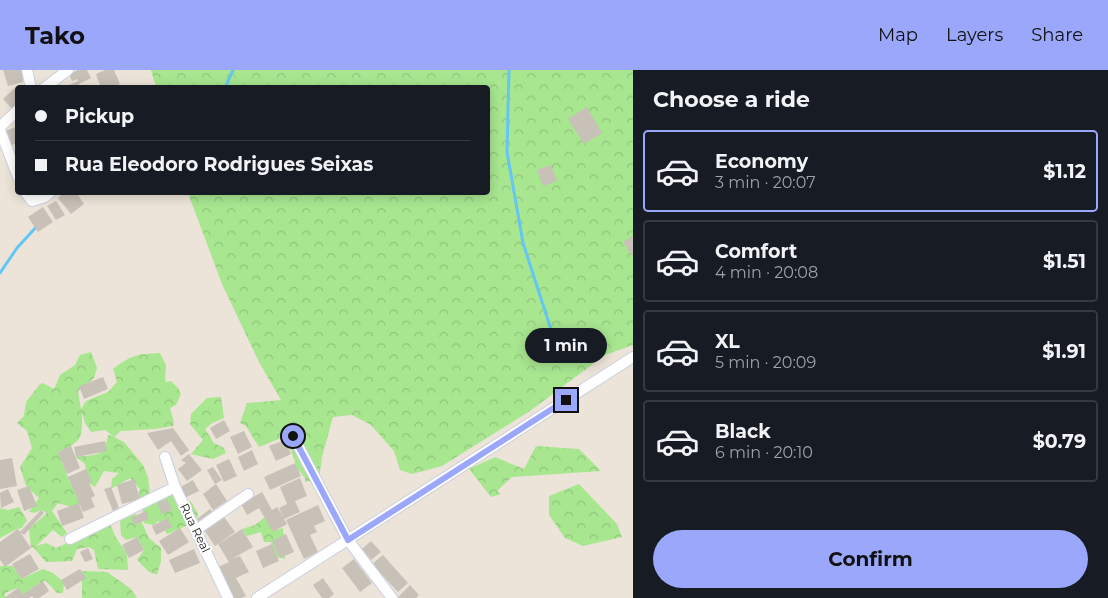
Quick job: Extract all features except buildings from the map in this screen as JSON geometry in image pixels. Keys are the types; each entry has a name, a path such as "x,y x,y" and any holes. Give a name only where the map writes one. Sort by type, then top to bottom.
{"street":[{"path":"27,70 30,85"},
{"path":"48,85 68,70"},
{"path":"15,113 0,128 15,168"},
{"path":"27,195 32,201 47,195"},
{"path":"257,598 633,357"},
{"path":"293,436 348,540 392,598"},
{"name":"Rua Real","path":"165,457 175,487 228,598"},
{"path":"70,539 175,487"},
{"path":"196,530 248,494"}],"green space":[{"path":"151,70 633,70 633,345 605,355 530,411 442,466 412,474 400,470 394,451 371,425 352,415 333,417 322,457 319,479 305,482 305,478 297,468 286,436 259,447 246,426 240,423 247,403 281,400 259,362 222,284 189,195 490,195 490,85 155,85"},
{"path":"91,352 97,368 94,378 78,391 81,409 86,401 108,392 117,382 113,369 119,364 135,356 160,353 166,365 165,382 171,381 181,394 176,405 170,408 174,422 173,426 121,431 114,437 124,442 143,465 148,477 150,494 168,486 187,502 191,501 198,514 195,522 167,534 159,521 153,525 144,523 142,502 137,501 140,489 130,478 111,489 112,479 119,473 104,471 95,487 88,483 85,464 76,457 94,455 102,451 108,435 113,436 105,430 91,432 85,423 82,413 82,428 79,438 72,445 58,452 71,485 77,487 81,496 79,503 71,507 58,503 52,511 67,533 62,537 53,530 36,546 46,543 56,548 110,523 115,536 127,554 128,570 98,569 94,550 89,547 77,549 72,561 46,562 33,547 31,548 29,529 47,513 41,510 34,513 29,512 39,498 26,486 20,467 32,448 27,431 17,423 24,416 26,402 40,384 43,383 54,389 60,375 75,365 80,355"},
{"path":"221,397 224,418 212,423 205,429 214,443 224,448 226,453 213,459 191,454 203,440 190,424 191,414 207,398"},
{"path":"536,446 579,449 601,471 512,477 497,491 501,494 491,497 469,469 495,457 524,469"},
{"path":"579,484 617,524 622,537 583,546 565,538 549,515 549,496"},
{"path":"19,507 27,520 22,528 0,538 0,508 8,510"},
{"path":"136,514 149,538 161,548 161,561 157,575 149,572 137,560 144,550 137,537 126,540 121,535 120,520"},
{"path":"265,517 273,531 283,528 285,559 277,557 271,542 264,542 261,532 247,536 242,529 255,525"},
{"path":"0,566 13,566 21,579 43,569 53,573 64,582 63,593 57,593 45,580 23,594 17,588 5,593 5,598 0,598"},
{"path":"82,571 107,572 131,589 137,598 82,598"}],"waterway":[{"path":"226,85 233,70"},
{"path":"509,70 507,152 523,243 559,354"},
{"path":"0,273 17,248 38,225"}],"route":[{"path":"293,436 348,540 566,400"}]}
